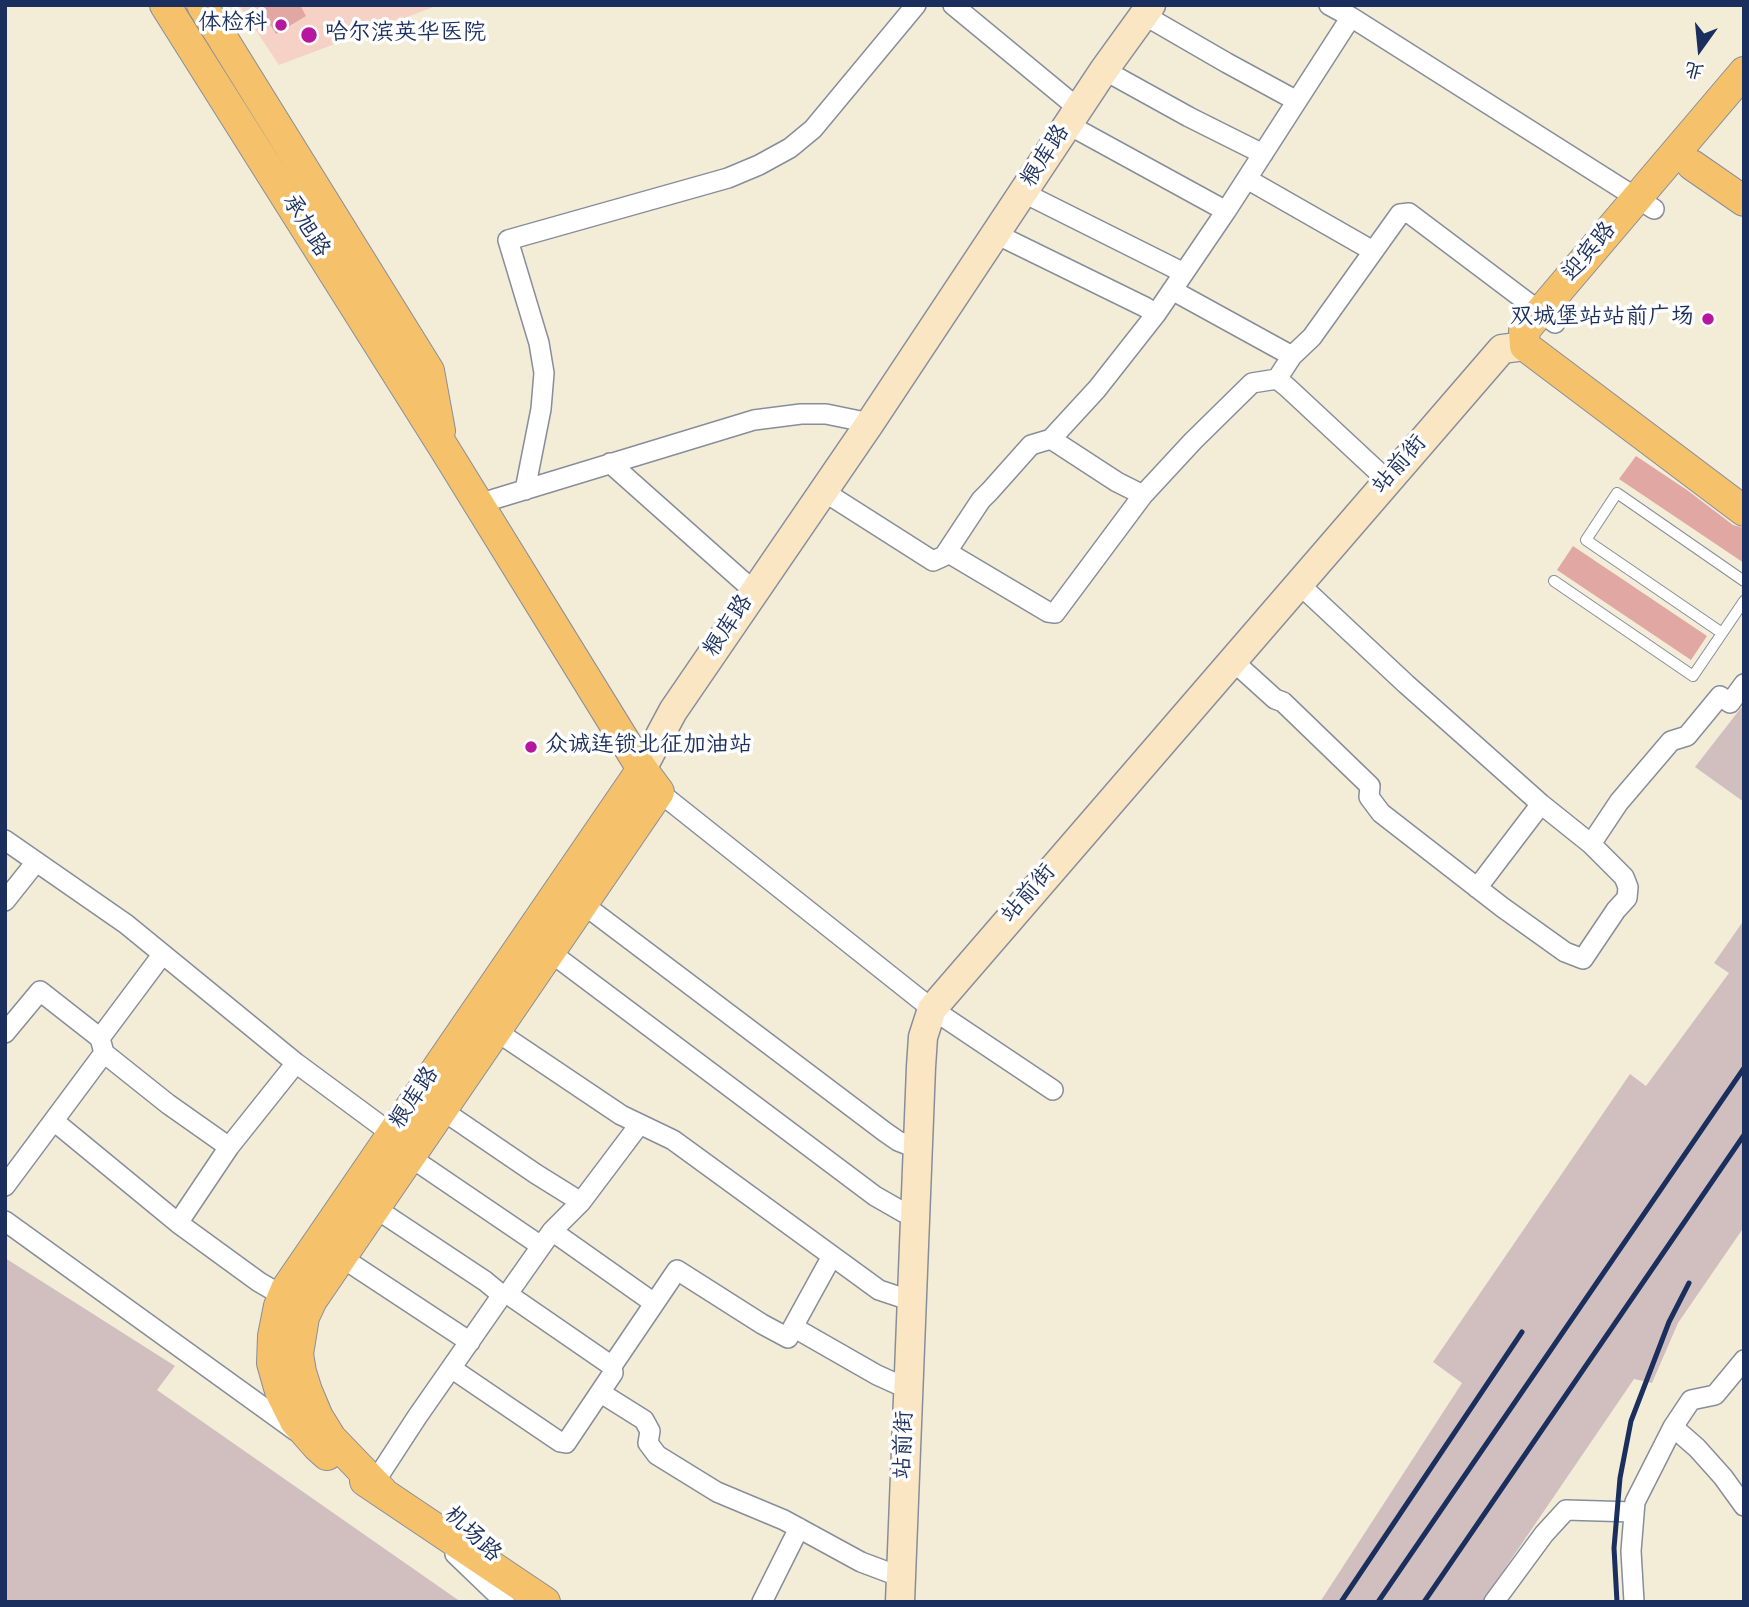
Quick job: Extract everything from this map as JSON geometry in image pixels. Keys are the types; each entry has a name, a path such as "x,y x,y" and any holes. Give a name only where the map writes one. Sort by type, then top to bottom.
{"main road":[{"name":"承旭路","path":"165,5 651,780"},
{"name":"承旭路","path":"202,5 429,371 444,449"},
{"name":"迎宾路","path":"1525,346 1547,332 1548,317 1646,203 1744,72"},
{"name":"迎宾路","path":"1646,203 1692,165 1744,104"},
{"path":"1692,165 1744,201"},
{"path":"1525,346 1744,511"},
{"name":"粮库路","path":"386,1493 331,1438 318,1417 307,1391 298,1354 304,1318 312,1300 375,1208 401,1146 442,1110 550,953 583,904 651,780"},
{"name":"粮库路","path":"386,1493 339,1464 317,1446 295,1421 280,1391 272,1363 273,1336 279,1306 286,1289 401,1146 651,780"},
{"path":"386,1493 541,1601"}],"street":[{"path":"525,490 541,408 544,373 539,342 508,240 716,182 759,165 790,148 813,129 916,5"},
{"path":"953,5 1074,117 1226,211"},
{"path":"1329,5 1646,203"},
{"path":"1147,10 1227,63 1297,100"},
{"name":"粮库路","path":"651,780 673,711 1147,10"},
{"path":"824,491 933,561 944,556 981,500 1031,445 1051,439 1097,389 1156,314 1351,17"},
{"path":"1104,70 1263,154"},
{"path":"1247,179 1373,250"},
{"path":"1024,193 1184,273"},
{"path":"1277,379 1292,356 1312,337 1400,214 1409,213 1548,317"},
{"path":"996,234 1156,314"},
{"path":"1172,290 1292,356"},
{"name":"站前街","path":"900,1589 923,1037 932,1009 1502,349 1525,346"},
{"path":"947,552 1048,612 1055,613 1143,495 1252,383 1277,379 1388,481"},
{"path":"478,504 754,420 800,414 826,414 870,423"},
{"path":"1051,439 1117,482 1143,495"},
{"path":"610,463 755,592"},
{"path":"1233,661 1275,699 1283,702 1370,786 1369,797 1381,813 1565,952 1583,959 1616,910 1628,898 1624,877 1591,844 1541,804 1406,684 1299,584"},
{"path":"1591,844 1619,803 1671,741 1687,736 1720,696 1730,703 1744,684"},
{"path":"651,780 932,1009 1053,1090"},
{"path":"1477,888 1541,804"},
{"path":"5,840 126,924 401,1146 546,1239 654,1303"},
{"path":"5,901 36,862"},
{"path":"583,904 885,1132 918,1149"},
{"path":"550,953 874,1196 915,1216"},
{"path":"5,1186 54,1121 162,955"},
{"path":"5,1033 40,991 168,1104 229,1147"},
{"path":"496,1031 594,1098 639,1125 673,1140 880,1290 912,1301"},
{"path":"178,1223 229,1147 296,1063"},
{"path":"442,1110 581,1202"},
{"path":"54,1121 178,1223 259,1282 283,1296"},
{"path":"386,1493 452,1368 546,1239 581,1202 639,1125"},
{"path":"375,1208 612,1366"},
{"path":"5,1221 317,1446"},
{"path":"452,1368 566,1443 613,1373 612,1366 677,1270 788,1338 832,1256"},
{"path":"341,1257 470,1342"},
{"path":"793,1327 877,1375 908,1389"},
{"path":"1634,1602 1631,1551 1635,1502 1673,1427 1691,1400 1715,1395 1744,1360"},
{"path":"601,1393 645,1420 650,1431 648,1443 657,1455 717,1492 799,1528 860,1562 900,1589"},
{"path":"1673,1427 1697,1448 1744,1506"},
{"name":"机场路","path":"386,1493 505,1602"},
{"path":"1494,1602 1544,1534 1566,1510 1634,1512"},
{"path":"762,1602 799,1528"}],"lane":[{"path":"1722,633 1586,540 1616,493 1744,581"},
{"path":"1554,581 1693,676 1744,601"}],"shaded area":[{"name":"哈尔滨英华医院","path":"239,5 439,5 279,65"},
{"path":"1744,704 1744,802 1695,767"},
{"path":"1744,920 1744,1227 1678,1323 1652,1383 1634,1379 1482,1602 1320,1602 1462,1383 1433,1362 1630,1074 1646,1086 1729,973 1714,963"},
{"path":"5,1258 175,1366 157,1390 461,1602 5,1602"}],"building":[{"name":"体检科","path":"258,5 300,5 306,16 276,34"},
{"path":"1636,456 1733,525 1744,528 1744,563 1619,479"},
{"path":"1573,546 1707,636 1691,660 1557,570"}],"railway":[{"path":"1378,1602 1744,1068"},
{"path":"1424,1602 1744,1135"},
{"path":"1617,1602 1614,1548 1620,1478 1631,1421 1669,1322 1689,1283"},
{"path":"1341,1602 1522,1332"}],"place":[{"name":"体检科","path":"281,25"},
{"name":"哈尔滨英华医院","path":"309,35"},
{"name":"双城堡站站前广场","path":"1708,319"},
{"name":"众诚连锁北征加油站","path":"531,747"}]}
